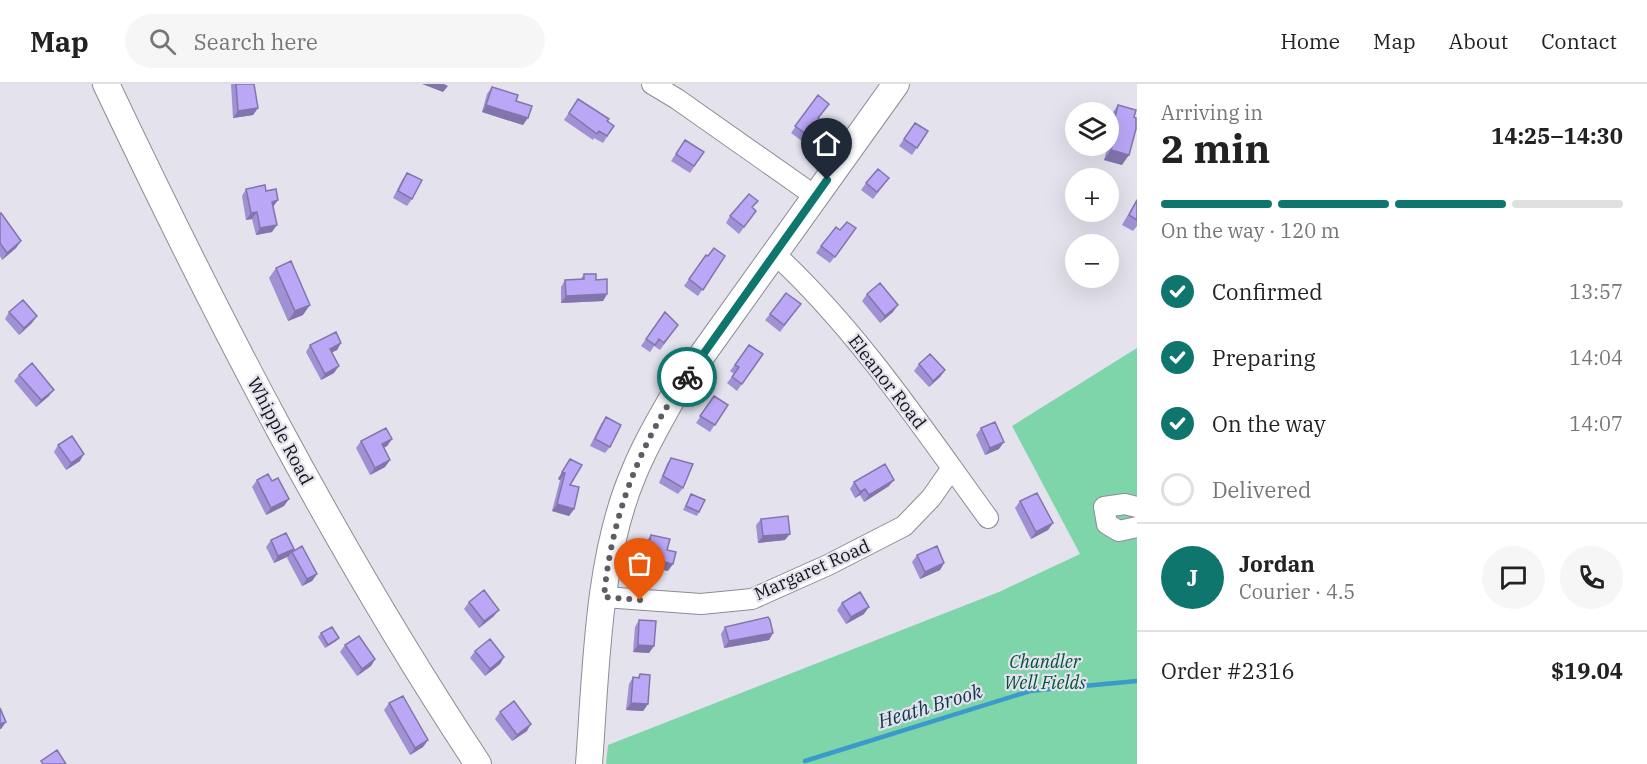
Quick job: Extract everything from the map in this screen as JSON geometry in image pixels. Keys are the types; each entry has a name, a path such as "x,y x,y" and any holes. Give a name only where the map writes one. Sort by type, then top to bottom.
{"main road":[{"name":"Whipple Road","path":"106,84 154,186 298,468 403,647 478,764"},
{"path":"589,764 609,560 621,508 652,433 677,390 776,255 815,196 896,84"}],"street":[{"path":"652,84 815,196"},
{"name":"Eleanor Road","path":"776,255 828,306 988,518"},
{"name":"Margaret Road","path":"604,597 701,604 752,599 828,565 904,526 931,498 952,468"},
{"path":"1137,507 1125,504 1104,507 1107,524 1119,531 1137,527"}],"green space":[{"name":"Chandler Well Fields","path":"1137,348 1137,764 606,764 608,745 999,592 1080,554 1012,426"}],"building":[{"path":"236,84 254,84 258,108 238,111"},
{"path":"492,87 518,95 516,101 532,106 528,118 486,105"},
{"path":"818,95 829,104 818,118 822,121 810,137 795,126"},
{"path":"578,99 609,119 607,121 614,126 607,136 599,131 597,134 569,113"},
{"path":"1119,105 1136,110 1134,117 1136,118 1136,129 1129,155 1119,152"},
{"path":"915,123 928,131 917,148 904,139"},
{"path":"685,140 704,152 694,166 676,154"},
{"path":"878,169 889,178 877,192 866,183"},
{"path":"407,173 422,180 412,199 398,191"},
{"path":"265,185 266,191 276,189 278,200 272,202 277,225 260,228 257,212 251,213 246,189"},
{"path":"749,194 758,201 752,207 756,211 744,227 730,216"},
{"path":"1137,200 1137,220 1129,215"},
{"path":"1,213 21,241 7,253 0,243"},
{"path":"847,222 856,228 835,257 821,246 836,227 840,230"},
{"path":"714,248 725,256 703,290 689,279 706,255 708,256"},
{"path":"291,261 310,305 295,311 276,268"},
{"path":"584,274 596,274 596,280 607,279 607,294 566,296 565,280 584,279"},
{"path":"880,283 898,305 885,316 867,294"},
{"path":"786,293 801,304 784,325 770,314"},
{"path":"23,300 37,316 24,328 9,312"},
{"path":"665,312 678,325 664,343 659,339 655,345 646,339"},
{"path":"336,332 341,343 330,349 339,366 325,374 310,345"},
{"path":"749,345 763,354 742,384 732,377 739,367 735,365"},
{"path":"930,354 945,370 933,381 919,364"},
{"path":"32,363 54,390 41,400 19,375"},
{"path":"714,396 728,405 715,425 700,416"},
{"path":"606,417 621,425 610,447 595,439"},
{"path":"995,422 1004,442 990,448 981,428"},
{"path":"386,428 392,439 382,444 390,460 375,468 361,441"},
{"path":"72,436 84,454 71,463 58,445"},
{"path":"671,458 693,464 683,488 663,476"},
{"path":"570,459 582,465 570,485 579,487 574,509 557,504 565,473 562,472"},
{"path":"885,464 894,480 869,495 865,489 860,492 854,482"},
{"path":"268,474 272,481 278,478 289,499 271,508 257,480"},
{"path":"1037,493 1053,523 1036,532 1020,501"},
{"path":"691,494 705,500 699,512 686,506"},
{"path":"788,516 790,534 763,536 761,519"},
{"path":"286,533 294,549 278,556 271,540"},
{"path":"651,535 670,539 667,550 676,552 673,564 646,558"},
{"path":"302,546 317,574 307,579 292,552"},
{"path":"937,546 944,563 925,572 917,555"},
{"path":"484,590 499,610 484,621 469,602"},
{"path":"860,592 869,607 851,617 842,603"},
{"path":"768,617 773,633 729,641 725,627"},
{"path":"639,620 656,621 654,646 638,645"},
{"path":"332,627 339,638 328,645 321,633"},
{"path":"359,636 375,659 362,669 345,645"},
{"path":"490,639 504,657 490,669 475,651"},
{"path":"640,674 650,675 648,704 631,703 633,677 639,678"},
{"path":"403,696 428,740 415,748 389,703"},
{"path":"514,701 531,724 517,735 500,712"},
{"path":"0,708 6,722 0,724"},
{"path":"57,750 66,764 43,764 41,761"}],"waterway":[{"name":"Heath Brook","path":"805,761 1030,691 1137,681"}],"way so far":[{"path":"640,600 604,597 614,536 632,476 652,433 687,377"}],"route":[{"path":"687,377 827,180"}]}
